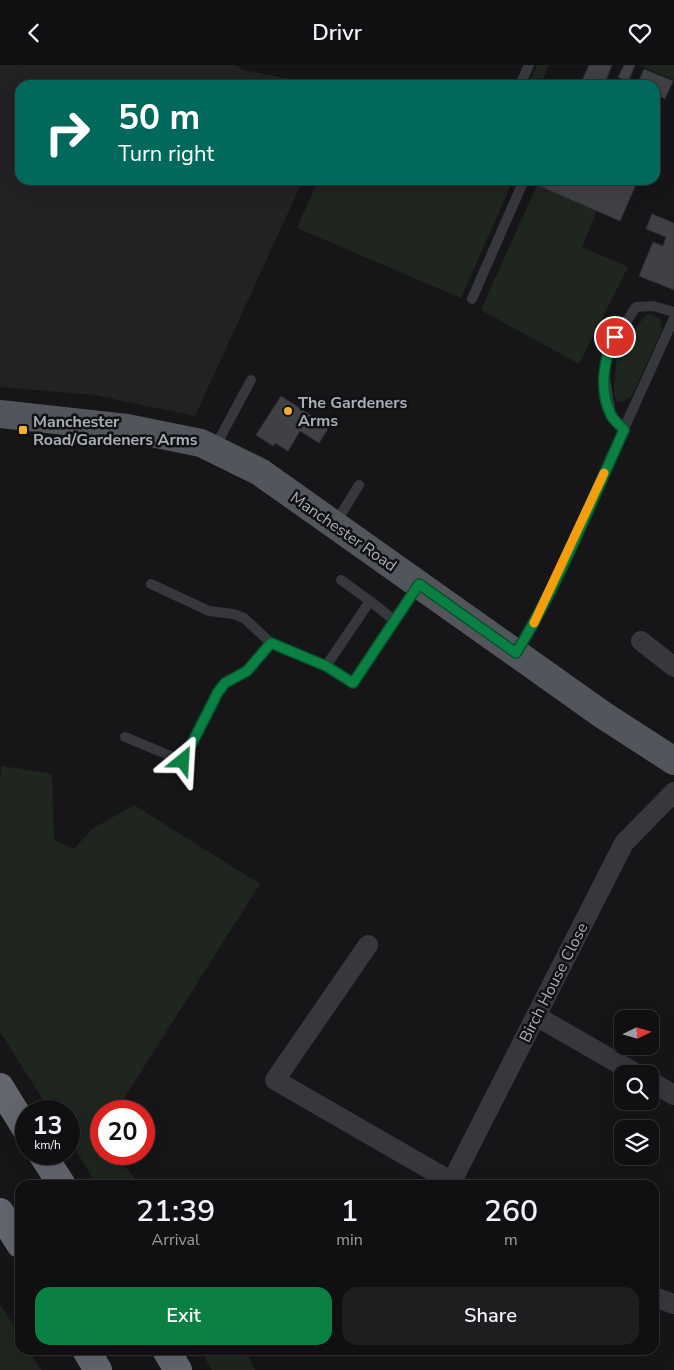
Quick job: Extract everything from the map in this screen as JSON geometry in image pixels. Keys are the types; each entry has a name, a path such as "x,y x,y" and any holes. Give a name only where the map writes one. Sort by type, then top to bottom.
{"highway":[{"path":"0,1087 15,1111"},
{"path":"49,1165 59,1180"},
{"path":"0,1212 15,1236"},
{"path":"89,1355 98,1370"},
{"path":"169,1355 178,1370"}],"main road":[{"name":"Manchester Road","path":"0,414 127,428 201,443 260,472 516,653 674,761"}],"street":[{"path":"641,641 674,667"},
{"name":"Birch House Close","path":"453,1180 624,843 674,793"},
{"path":"368,945 275,1080 446,1180"},
{"path":"536,1016 621,1065"},
{"path":"659,1086 674,1095"},
{"path":"659,1299 674,1304"}],"lane":[{"path":"522,80 529,65"},
{"path":"472,299 522,185"},
{"path":"624,430 611,416 606,397 604,371 610,347 621,327 636,307 653,306 674,312"},
{"path":"516,653 536,620 557,577 674,318"},
{"path":"214,449 252,381"},
{"path":"335,525 359,485"},
{"path":"341,580 394,620"},
{"path":"151,584 200,607 244,618 271,643 326,666 353,683 419,584"},
{"path":"326,666 370,601"},
{"path":"125,737 183,761 218,692 225,683 247,671 271,643"}],"shaded area":[{"path":"0,65 236,65 243,70 294,80 15,80 15,185 301,185 195,416 94,395 0,387"},
{"path":"537,65 549,65 542,80 530,80"},
{"path":"639,65 674,65 674,80"},
{"path":"316,185 511,185 461,298 297,228"},
{"path":"537,185 597,211 582,247 628,267 579,364 481,310"},
{"path":"651,314 660,319 662,330 632,396 622,402 617,401 614,395 617,351 646,315"},
{"path":"2,766 52,774 54,840 74,849 92,829 134,805 260,884 123,1100 90,1100 90,1165 124,1165 137,1180 94,1180 80,1158 80,1100 43,1100 0,1032 0,780"},
{"path":"0,1304 15,1328 15,1355 31,1355 41,1370 0,1370"},
{"path":"203,1355 248,1355 255,1370 212,1370"}],"building":[{"path":"589,65 612,65 606,80 582,80"},
{"path":"624,65 635,65 629,80 618,77"},
{"path":"644,69 673,81 665,99 660,96 660,80 639,80"},
{"path":"537,185 636,185 620,221"},
{"path":"652,214 674,223 674,290 639,276 653,242 663,246 666,237 646,229"},
{"name":"The Gardeners Arms","path":"281,396 329,427 319,443 300,431 288,451 275,443 273,446 256,435"}],"slow traffic":[{"path":"534,623 604,473"}],"place":[{"name":"The Gardeners Arms","path":"288,411"},
{"name":"Manchester Road/Gardeners Arms","path":"23,430"}],"route":[{"path":"183,761 218,692 225,683 247,671 271,643 326,666 353,683 419,584 516,653 536,620 557,577 624,430 611,416 606,397 604,371 610,347 615,337"}]}
